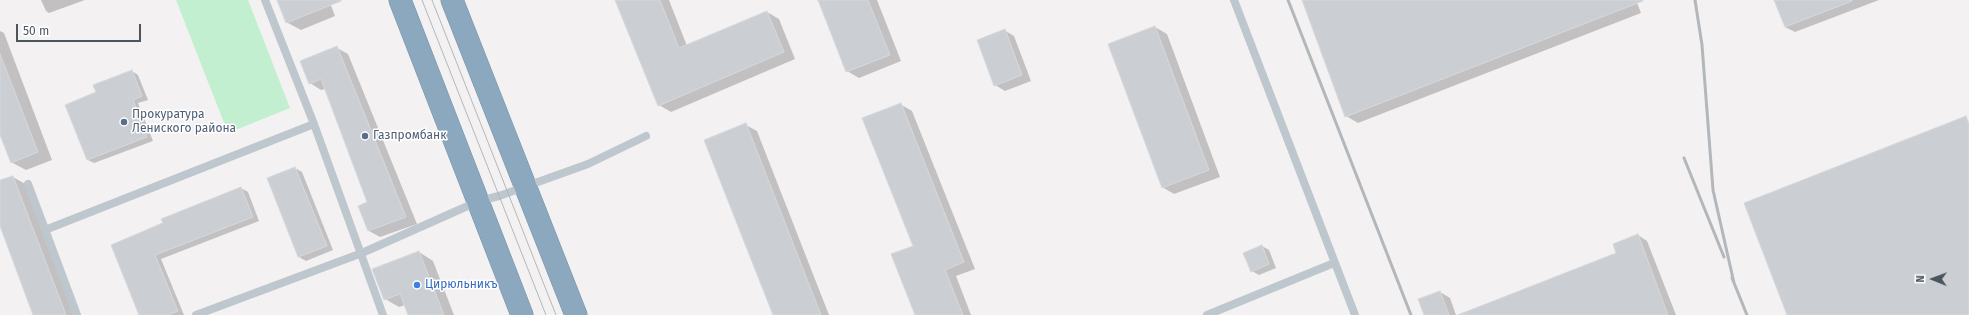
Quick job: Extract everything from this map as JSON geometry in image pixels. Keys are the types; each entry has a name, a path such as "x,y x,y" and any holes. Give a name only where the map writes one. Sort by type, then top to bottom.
{"highway":[{"path":"400,0 522,315"},
{"path":"452,0 576,315"}],"lane":[{"path":"265,0 314,124 362,253 383,315"},
{"path":"1234,0 1355,315"},
{"path":"45,230 314,124"},
{"path":"196,315 362,253 479,201 499,196 588,164 646,136"},
{"path":"28,184 76,315"},
{"path":"1208,315 1334,263"}],"green space":[{"path":"176,0 248,0 290,108 228,133"}],"building":[{"path":"277,0 341,0 341,1 286,23"},
{"path":"615,0 660,0 679,48 767,11 784,52 658,106"},
{"path":"818,0 868,0 890,55 846,72"},
{"path":"1302,0 1643,0 1643,1 1345,117"},
{"path":"1774,0 1852,0 1852,1 1785,27"},
{"path":"1155,26 1209,170 1162,188 1108,44"},
{"path":"1005,29 1022,75 994,86 977,40"},
{"path":"337,46 406,217 368,231 358,206 367,202 321,79 309,84 300,61"},
{"path":"0,54 38,152 11,163 0,135"},
{"path":"132,70 142,96 133,100 147,137 87,160 65,105 96,92 93,85"},
{"path":"901,103 964,262 945,270 963,315 915,315 891,254 913,246 862,118"},
{"path":"1966,116 1969,124 1969,315 1787,315 1744,203"},
{"path":"746,123 821,315 773,315 704,140"},
{"path":"295,167 327,246 298,257 267,178"},
{"path":"13,176 66,315 33,315 0,226 0,180"},
{"path":"241,187 253,217 155,255 178,311 168,315 139,315 111,245 163,223 161,219"},
{"path":"1638,234 1668,315 1458,315 1616,253 1613,244"},
{"path":"1262,245 1269,264 1251,272 1243,253"},
{"path":"419,251 444,315 408,315 400,294 384,300 372,269"},
{"path":"1440,291 1449,315 1424,315 1418,299"}],"tram line":[{"path":"422,0 546,315"},
{"path":"432,0 556,315"}],"railway":[{"path":"1288,0 1411,315"},
{"path":"1695,0 1702,45 1713,190 1734,283"},
{"path":"1684,158 1724,257"},
{"path":"1732,278 1747,315"}],"place":[{"name":"Прокуратура Лениского района","path":"124,122"},
{"name":"Газпромбанк","path":"365,136"},
{"name":"Цирюльникъ","path":"417,285"}]}
